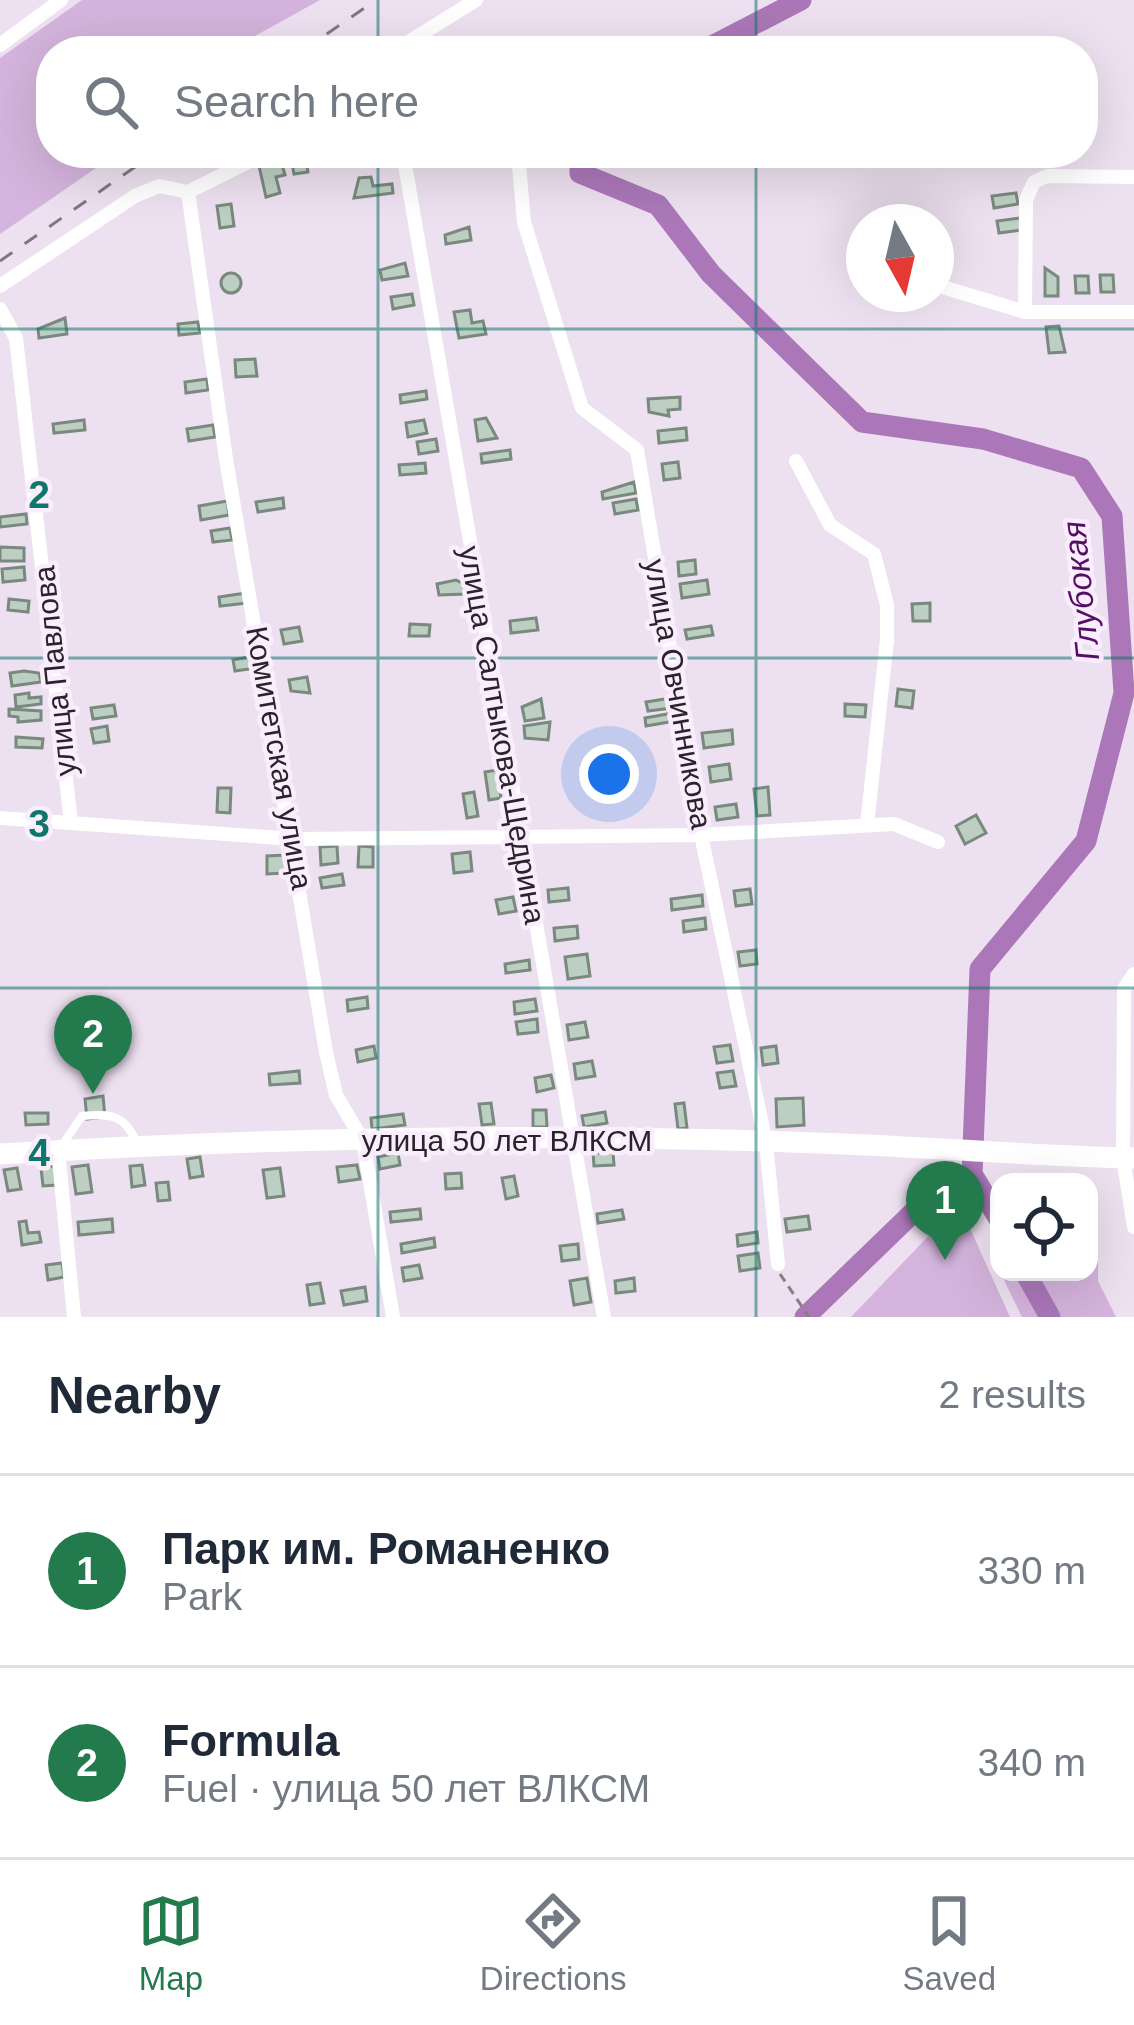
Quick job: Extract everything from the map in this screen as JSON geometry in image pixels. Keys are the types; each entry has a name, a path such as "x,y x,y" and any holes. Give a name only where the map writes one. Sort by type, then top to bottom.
{"main road":[{"name":"улица 50 лет ВЛКСМ","path":"0,1154 138,1146 573,1141 766,1143 1015,1157 1128,1158"}],"street":[{"path":"0,45 61,0"},
{"path":"418,36 476,0"},
{"path":"0,286 135,196 159,186 188,192 236,168"},
{"name":"улица Салтыкова-Щедрина","path":"406,168 604,1317"},
{"name":"улица Овчинникова","path":"519,168 524,222 582,408 637,450 701,835 766,1143 778,1264"},
{"path":"1025,312 1026,200 1034,182 1047,176 1134,177"},
{"name":"Комитетская улица","path":"188,192 226,459 336,1095 363,1141 393,1317"},
{"path":"954,290 1025,312 1134,312"},
{"name":"улица Павлова","path":"0,309 16,338 71,824"},
{"path":"796,461 830,525 874,554 887,605 867,825"},
{"path":"0,818 294,839 701,835 894,824 938,842"},
{"path":"1134,974 1124,989 1134,1226"},
{"path":"58,1150 74,1317"}],"lane":[{"path":"58,1150 82,1116 113,1114 128,1124 138,1146"}],"path":[{"path":"778,1264 809,1317"}],"shaded area":[{"path":"82,0 320,0 255,36 36,36 36,168 96,168 0,234 0,58"},
{"path":"959,1204 1010,1317 851,1317"},
{"path":"1004,1281 1098,1281 1116,1317 1022,1317"}],"building":[{"path":"259,168 283,168 285,175 276,177 280,193 266,197"},
{"path":"371,177 373,186 392,184 393,193 354,198 359,178"},
{"path":"1016,193 1018,204 994,208 992,196"},
{"path":"231,204 234,226 220,228 217,206"},
{"path":"1020,218 1022,230 999,233 997,221"},
{"path":"469,227 471,240 446,244 445,235"},
{"path":"405,263 408,276 382,280 380,270"},
{"path":"1045,268 1058,277 1058,296 1045,296"},
{"path":"231,273 241,283 231,293 221,283"},
{"path":"1100,275 1113,275 1114,292 1101,292"},
{"path":"1075,276 1088,276 1089,293 1076,293"},
{"path":"412,294 414,305 393,309 391,297"},
{"path":"470,310 472,323 483,321 486,334 459,338 454,312"},
{"path":"65,318 67,334 39,338 38,329"},
{"path":"198,322 200,333 179,335 178,324"},
{"path":"1059,326 1065,352 1049,353 1046,327"},
{"path":"255,359 257,376 236,377 235,360"},
{"path":"207,379 208,390 186,393 185,382"},
{"path":"426,391 427,399 401,403 400,395"},
{"path":"680,397 680,409 668,410 669,416 649,412 648,399"},
{"path":"486,418 497,438 478,441 475,420"},
{"path":"84,420 85,430 54,433 53,424"},
{"path":"424,420 427,433 408,437 406,423"},
{"path":"213,425 215,437 189,441 187,429"},
{"path":"686,428 687,440 659,443 658,431"},
{"path":"436,439 438,451 419,454 417,442"},
{"path":"510,450 511,459 482,463 481,454"},
{"path":"678,462 680,478 664,480 662,464"},
{"path":"425,463 426,473 400,475 399,465"},
{"path":"634,482 636,493 603,499 602,492"},
{"path":"283,498 284,508 258,512 256,502"},
{"path":"636,499 638,510 615,514 613,503"},
{"path":"227,501 229,515 201,520 199,506"},
{"path":"26,514 27,524 0,527 0,517"},
{"path":"230,528 232,540 213,542 211,531"},
{"path":"0,547 24,548 24,561 0,561"},
{"path":"695,560 696,574 679,576 678,562"},
{"path":"24,567 25,580 3,582 2,569"},
{"path":"456,580 464,584 466,594 439,595 437,584"},
{"path":"707,580 709,594 682,598 680,584"},
{"path":"246,593 248,603 220,606 219,597"},
{"path":"9,599 29,601 28,612 8,610"},
{"path":"930,603 930,621 913,621 912,604"},
{"path":"536,618 538,630 511,633 510,621"},
{"path":"410,624 430,625 429,636 409,636"},
{"path":"711,626 713,635 687,639 685,630"},
{"path":"299,627 302,641 284,644 281,630"},
{"path":"254,656 256,668 235,671 233,660"},
{"path":"10,673 39,673 41,682 12,686"},
{"path":"307,677 310,693 291,691 289,680"},
{"path":"898,689 914,691 912,708 896,706"},
{"path":"29,693 29,698 41,697 41,704 16,707 15,695"},
{"path":"671,698 672,708 648,711 646,702"},
{"path":"541,699 544,718 525,721 522,707"},
{"path":"845,704 866,705 865,717 845,716"},
{"path":"114,705 116,716 93,719 91,708"},
{"path":"9,709 41,711 41,720 18,722 18,717 9,716"},
{"path":"673,713 675,721 646,726 645,718"},
{"path":"550,722 548,740 525,738 524,726"},
{"path":"107,726 109,741 94,743 91,729"},
{"path":"732,730 733,744 704,748 702,733"},
{"path":"16,737 43,739 42,748 16,747"},
{"path":"729,764 731,779 711,782 709,767"},
{"path":"497,770 501,798 489,800 485,772"},
{"path":"768,787 770,815 757,816 754,789"},
{"path":"218,788 231,788 230,813 217,812"},
{"path":"474,792 478,816 467,818 463,794"},
{"path":"736,804 738,817 717,820 715,807"},
{"path":"976,815 986,833 965,844 956,826"},
{"path":"337,846 338,863 321,865 320,847"},
{"path":"359,846 373,847 373,867 358,867"},
{"path":"470,852 472,871 454,873 452,854"},
{"path":"285,855 285,873 267,874 267,856"},
{"path":"342,874 344,885 322,888 320,878"},
{"path":"568,888 569,900 549,902 548,890"},
{"path":"750,889 752,904 736,906 734,891"},
{"path":"702,895 703,906 672,910 671,899"},
{"path":"513,897 516,911 499,914 496,900"},
{"path":"705,918 706,929 684,932 683,921"},
{"path":"577,926 578,938 555,941 554,928"},
{"path":"756,950 757,964 740,966 738,952"},
{"path":"587,954 590,976 568,979 565,957"},
{"path":"529,960 530,970 506,973 505,964"},
{"path":"367,997 368,1008 348,1011 347,1000"},
{"path":"535,999 537,1011 515,1014 514,1002"},
{"path":"537,1019 538,1032 518,1034 516,1022"},
{"path":"585,1022 588,1037 569,1040 567,1025"},
{"path":"730,1045 733,1061 717,1063 714,1047"},
{"path":"374,1046 376,1058 358,1062 356,1050"},
{"path":"776,1046 778,1063 763,1065 761,1048"},
{"path":"592,1061 595,1076 576,1079 574,1064"},
{"path":"299,1071 300,1083 270,1085 269,1074"},
{"path":"733,1071 736,1086 720,1088 717,1073"},
{"path":"551,1075 554,1088 537,1092 535,1078"},
{"path":"103,1096 105,1117 87,1119 85,1099"},
{"path":"803,1098 804,1125 777,1127 776,1099"},
{"path":"491,1103 494,1124 482,1125 479,1104"},
{"path":"684,1103 687,1128 678,1129 675,1104"},
{"path":"533,1110 546,1110 547,1127 533,1127"},
{"path":"605,1112 607,1123 584,1127 582,1116"},
{"path":"25,1113 48,1113 48,1124 26,1125"},
{"path":"403,1114 405,1125 372,1129 371,1118"},
{"path":"613,1152 614,1165 594,1166 593,1153"},
{"path":"398,1153 400,1165 380,1169 378,1157"},
{"path":"200,1157 203,1176 190,1178 187,1159"},
{"path":"88,1165 92,1192 76,1194 72,1167"},
{"path":"142,1165 145,1185 132,1187 130,1166"},
{"path":"357,1165 360,1179 339,1182 337,1167"},
{"path":"54,1166 56,1185 43,1186 41,1168"},
{"path":"17,1168 21,1189 8,1191 4,1170"},
{"path":"280,1168 284,1196 267,1198 263,1170"},
{"path":"461,1173 462,1188 446,1189 445,1174"},
{"path":"514,1176 518,1196 506,1199 502,1178"},
{"path":"168,1182 170,1200 158,1201 156,1183"},
{"path":"420,1209 421,1219 391,1222 390,1212"},
{"path":"622,1210 624,1219 598,1223 597,1214"},
{"path":"808,1216 810,1229 787,1232 785,1219"},
{"path":"112,1219 113,1232 79,1235 78,1222"},
{"path":"26,1221 28,1233 39,1232 41,1242 22,1245 19,1222"},
{"path":"757,1232 758,1243 738,1246 737,1235"},
{"path":"434,1238 435,1247 402,1253 401,1244"},
{"path":"578,1244 579,1259 562,1261 560,1246"},
{"path":"758,1253 760,1268 740,1271 738,1256"},
{"path":"62,1263 64,1277 48,1280 46,1265"},
{"path":"419,1265 422,1278 404,1281 402,1268"},
{"path":"587,1278 591,1302 574,1305 570,1281"},
{"path":"634,1278 635,1291 616,1293 615,1281"},
{"path":"320,1283 324,1303 310,1305 307,1285"},
{"path":"365,1287 367,1301 344,1305 341,1291"}],"waterway":[{"name":"Глубокая","path":"731,36 801,0"},
{"name":"Глубокая","path":"580,168 580,173 658,205 711,274 862,422 983,439 1081,468 1112,516 1124,693 1086,841 980,969 972,1174 990,1204"},
{"path":"805,1317 926,1200 972,1174"},
{"name":"Глубокая","path":"1030,1281 1050,1317"}],"railway":[{"path":"324,36 376,0"},
{"path":"0,261 133,168"}],"place":[{"name":"Formula","path":"93,1094"},
{"name":"Парк им. Романенко","path":"945,1260"}]}
